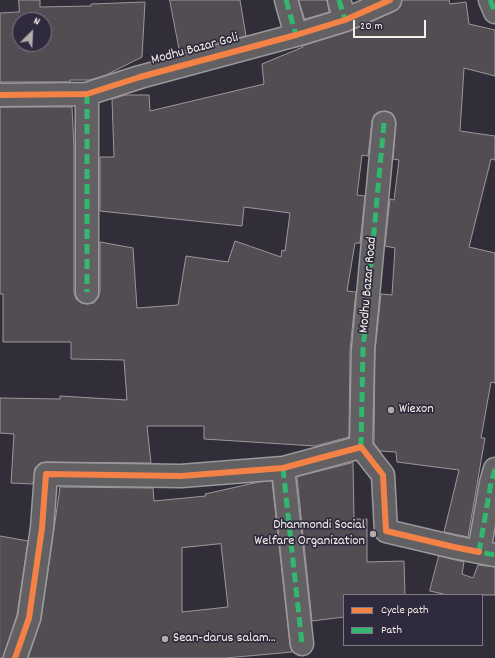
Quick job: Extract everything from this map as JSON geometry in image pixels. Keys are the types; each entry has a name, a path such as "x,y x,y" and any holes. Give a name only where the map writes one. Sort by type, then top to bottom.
{"street":[{"path":"286,0 296,35"},
{"name":"Modhu Bazar Goli","path":"0,95 87,94 140,77 296,35 342,10 390,0"},
{"path":"490,0 495,12"},
{"path":"87,94 88,292"},
{"name":"Modhu Bazar Road","path":"362,446 363,350 384,123"},
{"path":"15,658 29,618 42,528 46,474 180,476 283,468 362,446 382,476 386,531 454,548 487,554 491,483 495,469"},
{"path":"283,468 302,644"}],"building":[{"path":"19,0 40,0 40,7 91,6 91,4 145,2 142,57 106,75 90,80 70,80 70,82 0,82 0,13 12,12 12,52 52,52 52,12 19,12"},
{"path":"170,0 240,0 246,36 180,52"},
{"path":"299,0 327,0 329,12 305,19"},
{"path":"402,0 449,0 450,4 466,2 469,24 495,30 495,76 464,68 460,131 495,136 495,160 491,159 469,247 495,253 495,383 491,382 481,438 485,438 468,537 444,532 459,470 397,462 396,452 380,451 374,443 375,351 381,294 392,295 395,248 385,246 390,199 394,200 399,160 393,159 396,124 395,118 392,113 386,111 378,112 374,115 368,156 362,155 357,195 365,196 360,243 355,243 347,291 356,292 350,350 349,437 315,446 204,439 204,426 147,426 151,463 46,462 40,463 35,468 33,484 11,483 14,434 0,433 0,398 60,399 60,396 127,400 124,360 71,359 71,342 3,342 3,294 0,294 0,107 72,107 74,147 74,292 76,299 81,303 87,304 94,303 98,298 100,292 100,242 133,248 137,308 178,305 186,256 228,262 235,241 281,257 282,250 285,251 290,213 244,207 242,226 100,211 100,157 114,157 112,99 125,95 149,95 150,111 264,84 262,64 303,47 302,46 350,31 395,11 400,7"},
{"path":"353,463 354,519 367,519 367,562 404,561 405,594 343,594 343,617 312,621 297,477"},
{"path":"272,481 292,652 226,658 28,658 41,620 60,487 153,488 154,501 206,496 205,494 259,482","holes":["221,544 228,607 182,612 182,548"]},
{"path":"0,536 28,541 17,615 3,658 0,658"},
{"path":"439,556 464,562 462,574 473,578 478,565 495,567 495,595 443,594 430,591"}],"marked path":[{"path":"286,0 296,35"},
{"path":"339,0 345,20"},
{"path":"490,0 495,12"},
{"path":"87,94 87,292"},
{"path":"361,447 363,350 384,123"},
{"path":"283,468 302,644"},
{"path":"495,469 491,483 479,552 495,555"}],"cycle path":[{"path":"0,95 87,94 140,77 296,35 345,20 390,0"},
{"path":"15,658 29,618 42,528 46,474 181,476 283,468 361,447 383,475 386,531 479,552"}],"place":[{"name":"Wiexon","path":"391,410"},
{"name":"Dhanmondi Social Welfare Organization","path":"373,534"},
{"name":"Sean-darus salam...","path":"165,639"}]}
